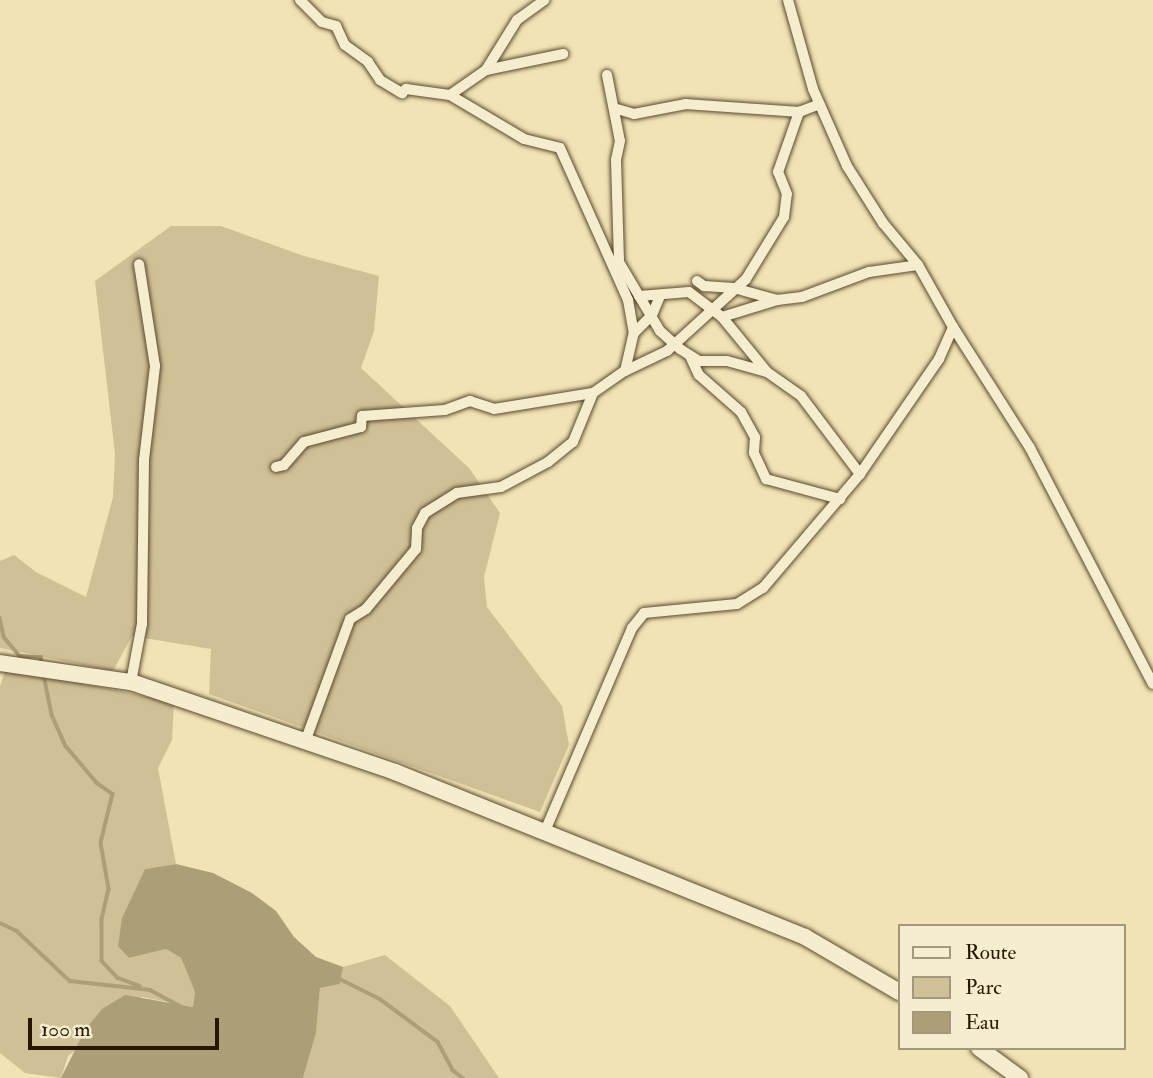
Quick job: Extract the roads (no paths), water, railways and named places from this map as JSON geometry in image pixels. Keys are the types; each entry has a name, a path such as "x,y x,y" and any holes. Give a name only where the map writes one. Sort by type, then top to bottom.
{"main road":[{"path":"0,663 131,682 305,742 545,831 805,937 898,991"},
{"path":"982,1050 1020,1078"}],"street":[{"path":"300,0 322,22 336,26 345,45 368,62 380,80 402,93 406,89 450,95 524,139 560,148 628,300 634,333 625,371"},
{"path":"486,70 517,20 545,0"},
{"path":"788,0 820,104 847,166 883,223 918,265 953,327 1030,447 1153,684"},
{"path":"450,95 486,70 564,54"},
{"path":"607,75 617,109 619,262 670,347 690,356 767,372"},
{"path":"617,109 634,114 686,104 799,112 820,104"},
{"path":"276,467 284,465 304,442 361,426 362,416 445,410 470,401 495,409 593,393 625,371 670,347 746,279 783,217 787,194 778,172 799,112"},
{"path":"131,682 142,624 144,460 155,366 139,264"},
{"path":"722,317 777,300 802,298 869,272 918,265"},
{"path":"697,281 704,286 734,288 777,300"},
{"path":"639,296 689,292 722,317 767,372 801,396 860,474"},
{"path":"634,333 652,315 660,296"},
{"path":"545,831 632,628 644,613 737,604 763,588 860,474 939,359 953,327"},
{"path":"690,356 699,375 741,412 755,437 754,453 766,480 840,499"},
{"path":"305,742 350,619 366,609 416,549 417,528 425,513 457,493 501,487 548,463 573,442 593,393"}],"water":[{"path":"176,864 213,873 252,893 276,911 294,937 316,957 343,967 340,984 320,988 316,1033 303,1078 61,1078 85,1030 102,1009 125,995 193,1007 195,992 181,958 166,949 129,958 118,946 122,918 145,869"}],"waterway":[{"path":"0,618 4,637 20,656 41,657 42,664"},
{"path":"44,675 52,715 66,746 97,783 113,794 101,843 109,889 102,920 102,961 118,978 140,986"},
{"path":"0,923 17,931 70,981 150,990 184,1008"},
{"path":"338,978 380,999 438,1042 453,1070 463,1078"}]}
